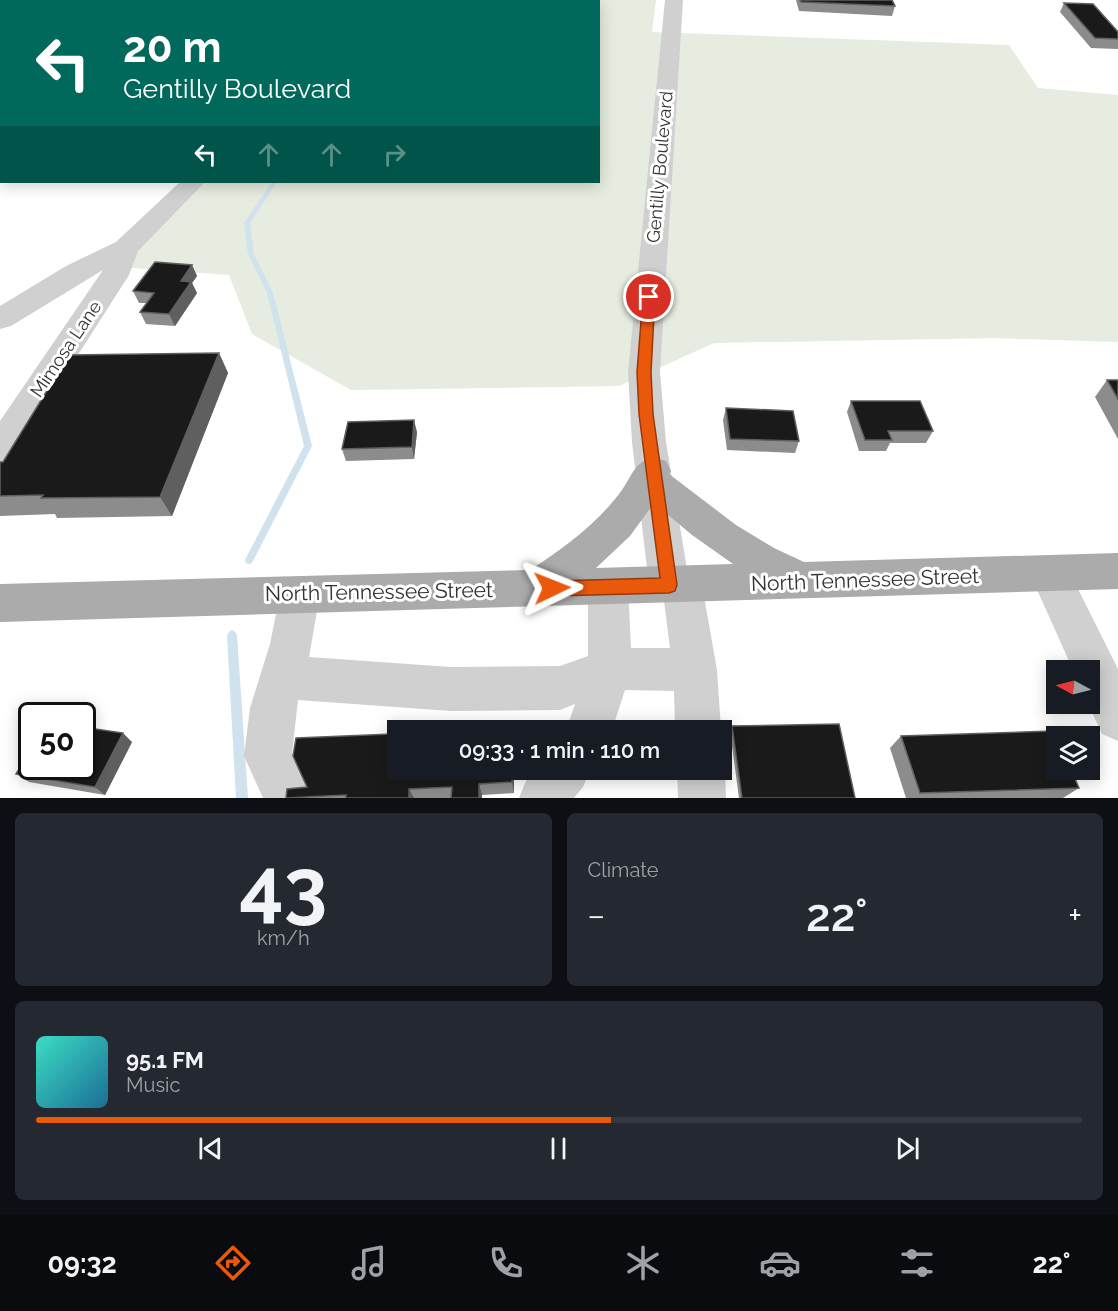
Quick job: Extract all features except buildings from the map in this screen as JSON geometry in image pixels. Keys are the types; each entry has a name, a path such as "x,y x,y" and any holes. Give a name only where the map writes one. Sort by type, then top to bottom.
{"main road":[{"path":"534,589 564,570 607,536 634,505 653,476 726,538 780,570 808,581"},
{"name":"North Tennessee Street","path":"0,603 1118,571"}],"street":[{"name":"Gentilly Boulevard","path":"674,0 644,372 653,476 695,670 698,720"},
{"name":"Mimosa Lane","path":"0,319 76,272 126,248 192,183"},
{"name":"Mimosa Lane","path":"0,448 115,275 126,248"},
{"path":"1050,574 1118,718"},
{"path":"592,720 610,669 608,586"},
{"path":"289,798 268,756 273,708 291,644 300,594"},
{"path":"282,677 451,689 560,688 610,669 695,670"},
{"path":"543,798 558,780"},
{"path":"701,780 702,798"}],"shaded area":[{"path":"600,0 656,0 652,32 1009,45 1038,88 1118,95 1118,342 995,338 714,343 619,386 351,390 252,334 229,275 119,267 191,183 600,183"}],"waterway":[{"path":"249,560 308,446 270,293 251,254 247,223 273,183"},
{"path":"232,635 242,798"}],"route":[{"path":"552,588 669,585 646,414 644,372 649,297"}]}
